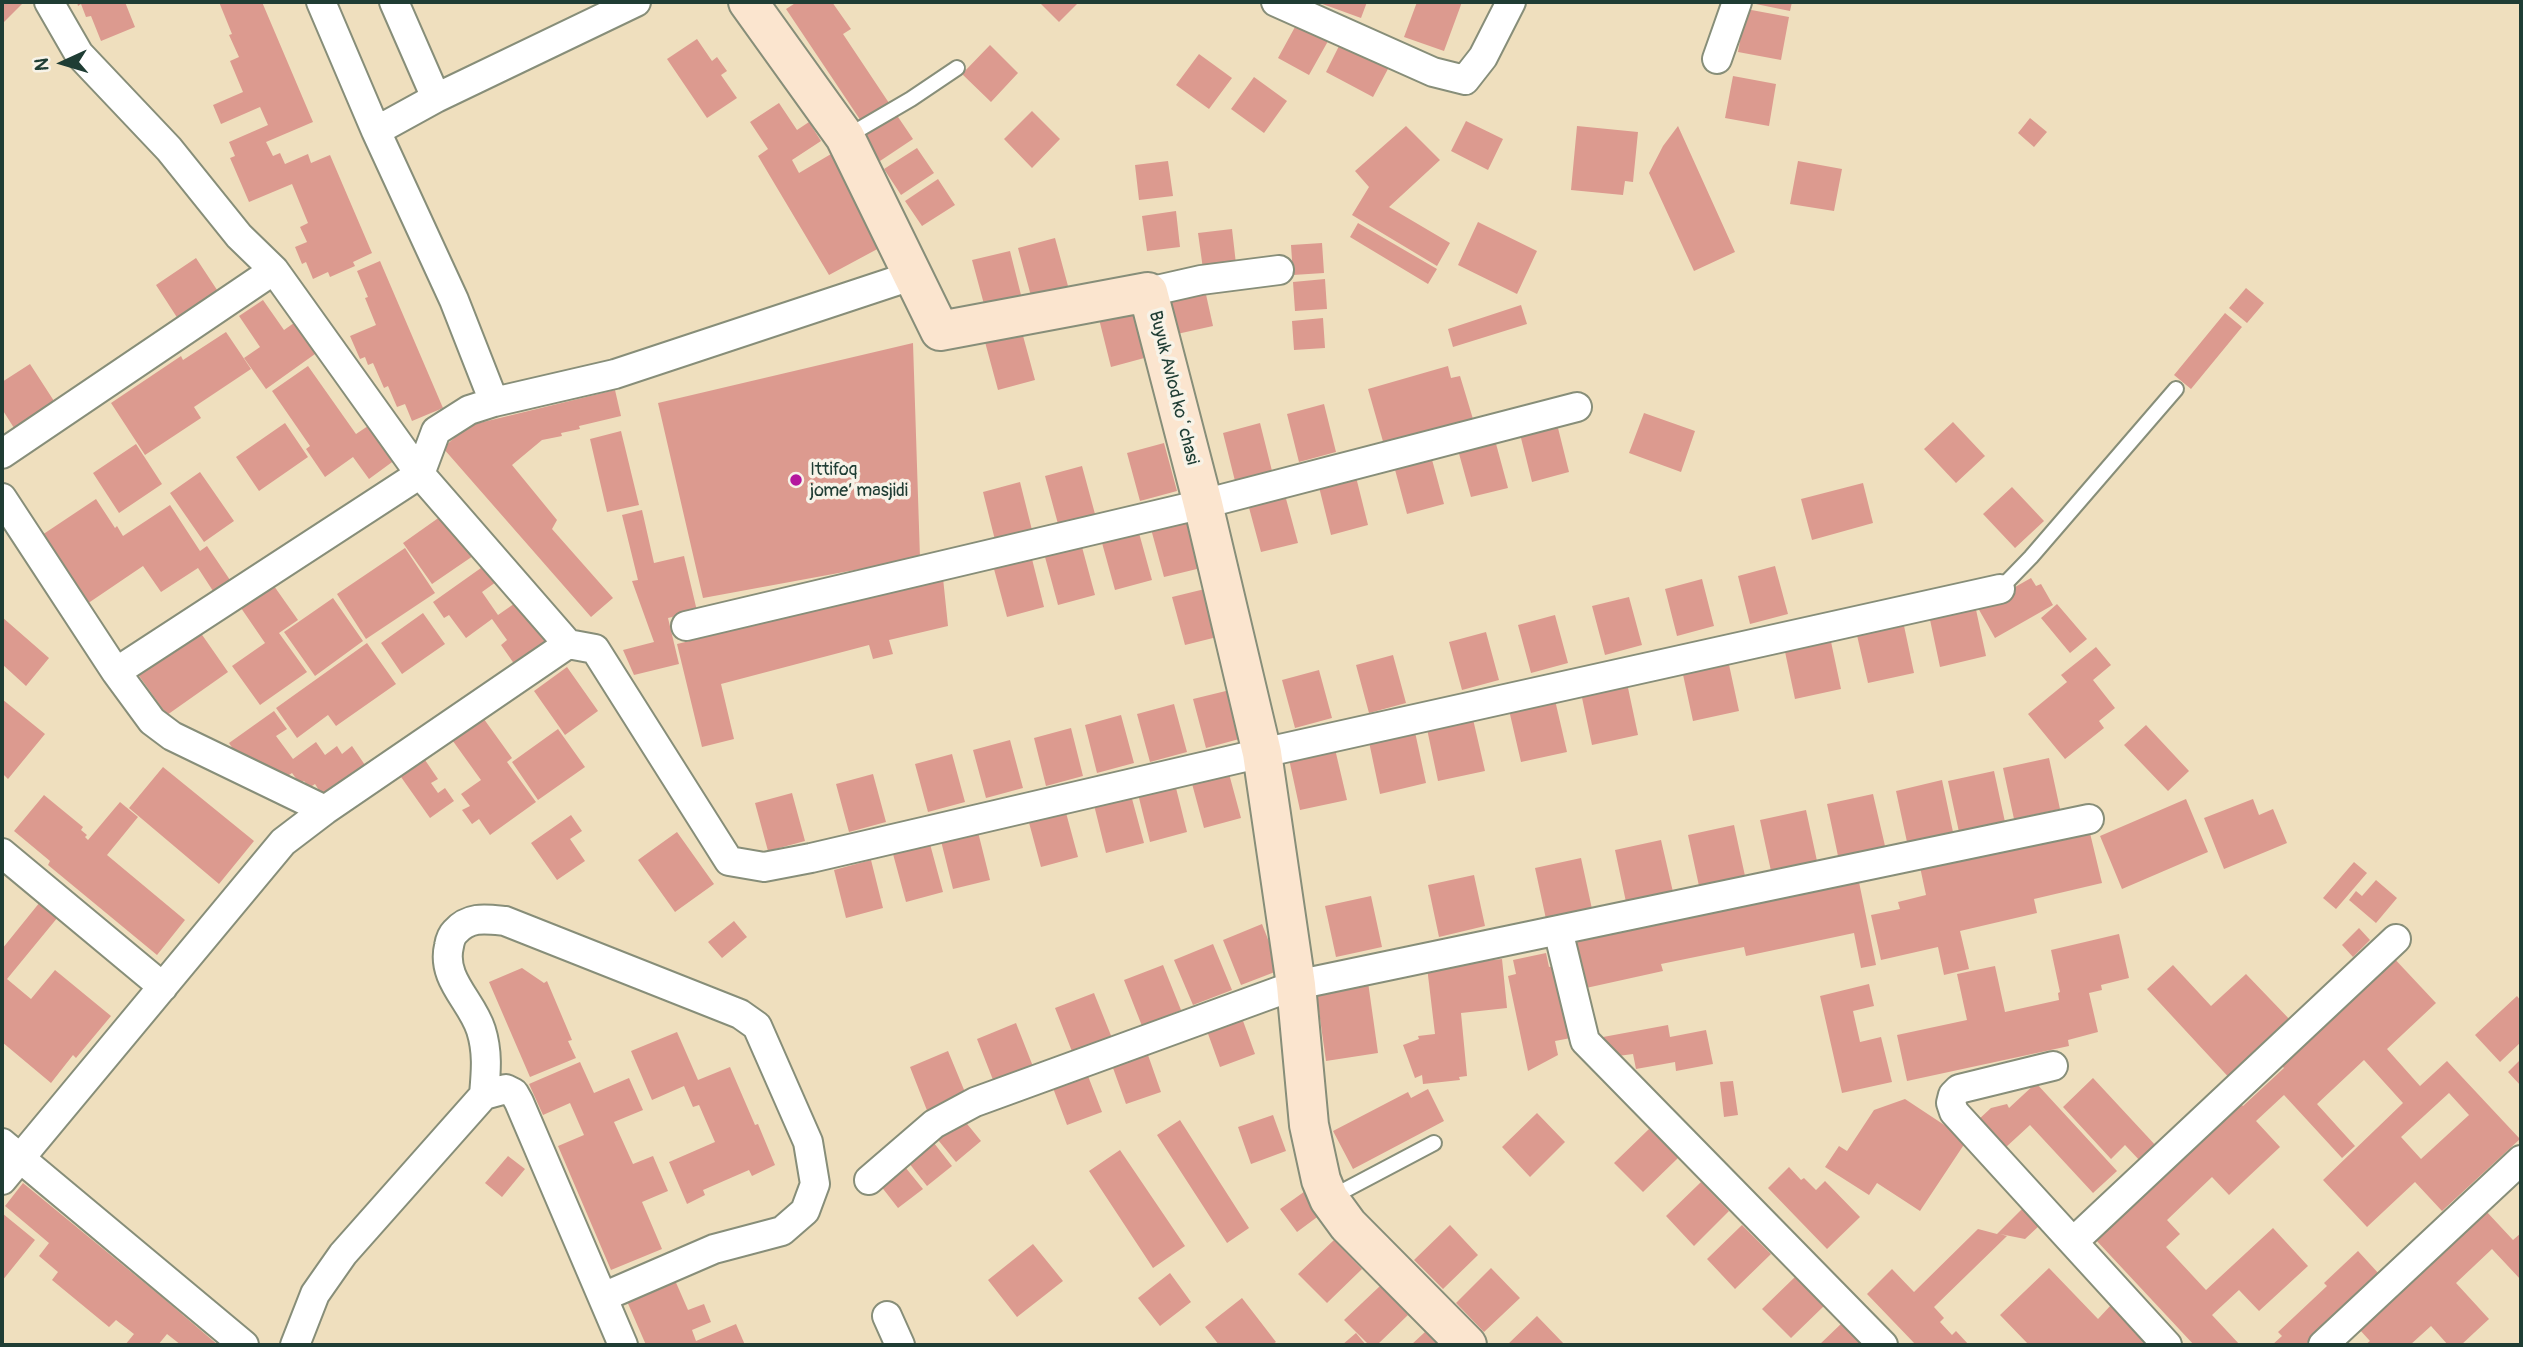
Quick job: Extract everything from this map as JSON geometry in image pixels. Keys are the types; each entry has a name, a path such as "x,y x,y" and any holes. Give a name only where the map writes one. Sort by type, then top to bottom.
{"street":[{"path":"49,2 79,54 169,149 239,236 274,270 420,474 568,644 595,649 729,861 764,867 824,855 1262,753 2000,589"},
{"path":"321,2 376,131 454,300 494,402"},
{"path":"394,2 436,98"},
{"path":"376,131 436,98 636,2"},
{"name":"Buyuk Avlod koʻchasi","path":"748,2 845,137 940,331 1149,292 1262,753 1296,985 1312,1144 1321,1180 1329,1199 1348,1225 1466,1345"},
{"path":"1276,2 1433,72 1465,80 1483,57 1511,2"},
{"path":"1717,59 1737,2"},
{"path":"2,454 274,270"},
{"path":"1149,292 1200,280 1279,270"},
{"path":"117,672 420,474 436,431 469,410 615,374 914,275"},
{"path":"686,626 1203,504 1577,407"},
{"path":"2,498 144,712 172,736 325,810"},
{"path":"2,1180 11,1151 163,987 283,842 325,810 568,644"},
{"path":"869,1180 934,1124 975,1102 1296,985 2090,820"},
{"path":"2,853 163,987"},
{"path":"484,1095 487,1056 481,1028 456,986 446,959 452,935 464,922 484,919 505,921 740,1014 757,1026 808,1142 815,1184 806,1211 782,1231 715,1249 603,1297"},
{"path":"1558,930 1585,1041 1883,1345"},
{"path":"2073,1242 2396,939"},
{"path":"2053,1066 1959,1089 1953,1094 1951,1104 1954,1112 2167,1345"},
{"path":"295,1345 315,1294 343,1254 484,1095 506,1089 514,1093 519,1102 623,1345"},
{"path":"11,1151 244,1345"},
{"path":"2323,1345 2521,1160"},
{"path":"887,1316 900,1345"}],"lane":[{"path":"845,137 911,99 957,68"},
{"path":"2000,589 2031,557 2176,389"},
{"path":"1329,1199 1434,1143"}],"building":[{"path":"2,2 24,2 2,24"},
{"path":"77,2 125,2 135,27 101,41 91,16 86,17 81,4 78,6"},
{"path":"219,2 262,2 313,122 266,142 273,156 280,153 285,164 308,154 311,163 330,155 372,253 353,262 355,266 330,277 328,272 313,279 306,262 302,264 295,247 307,242 300,227 308,223 292,184 249,202 230,158 235,156 229,142 268,125 260,107 221,124 213,105 243,92 230,61 239,57"},
{"path":"797,2 832,2 851,29 843,34 889,103 861,121 786,9"},
{"path":"1039,2 1079,2 1059,22"},
{"path":"1317,2 1367,2 1361,18"},
{"path":"1417,2 1462,2 1444,51 1404,37"},
{"path":"1746,2 1792,2 1790,11"},
{"path":"1746,9 1789,17 1781,60 1738,52"},
{"path":"1301,16 1332,34 1309,75 1278,58"},
{"path":"697,39 712,61 717,57 727,71 721,75 737,98 707,118 667,59"},
{"path":"1341,42 1389,67 1373,97 1326,72"},
{"path":"990,45 1018,73 991,102 962,74"},
{"path":"1199,54 1232,78 1209,109 1176,85"},
{"path":"1733,76 1776,84 1769,126 1725,118"},
{"path":"1254,77 1287,101 1264,133 1231,109"},
{"path":"779,103 797,130 809,122 821,141 792,160 799,173 831,154 883,246 829,275 758,156 768,149 750,122"},
{"path":"1032,111 1060,139 1032,168 1004,139"},
{"path":"896,114 913,139 880,161 863,136"},
{"path":"2030,118 2047,132 2034,147 2018,133"},
{"path":"1466,121 1503,139 1488,170 1451,151"},
{"path":"1406,126 1440,160 1389,207 1450,243 1437,266 1352,215 1369,187 1355,171"},
{"path":"1577,126 1638,132 1633,182 1625,181 1623,195 1571,190"},
{"path":"1678,126 1735,252 1694,271 1649,173 1663,146"},
{"path":"917,148 934,173 901,195 884,169"},
{"path":"1168,161 1173,196 1139,200 1135,165"},
{"path":"1798,161 1842,169 1834,211 1790,204"},
{"path":"938,179 955,205 922,226 905,201"},
{"path":"1176,211 1180,247 1147,251 1142,216"},
{"path":"1478,222 1537,251 1517,294 1458,265"},
{"path":"1358,223 1437,269 1428,284 1350,237"},
{"path":"1232,229 1236,264 1203,269 1198,233"},
{"path":"1055,238 1068,286 1031,296 1018,248"},
{"path":"1322,243 1324,273 1293,275 1291,245"},
{"path":"1010,251 1022,299 985,308 972,260"},
{"path":"196,258 221,296 180,322 156,285"},
{"path":"380,261 443,408 412,421 405,404 397,407 388,386 384,388 373,363 368,365 365,357 360,359 350,336 376,325 357,271"},
{"path":"1325,279 1327,309 1295,311 1293,282"},
{"path":"2246,288 2264,303 2247,323 2229,308"},
{"path":"1205,290 1213,326 1177,334 1169,298"},
{"path":"263,300 284,330 301,318 322,349 266,389 244,358 260,347 239,316"},
{"path":"1521,305 1527,324 1453,347 1448,329"},
{"path":"1136,309 1148,357 1111,367 1099,319"},
{"path":"2225,313 2242,327 2191,389 2174,375"},
{"path":"1323,318 1325,348 1294,350 1292,321"},
{"path":"226,332 251,369 194,407 201,418 145,455 111,403 181,356 183,360"},
{"path":"1022,332 1035,380 998,390 985,342"},
{"name":"Ittifoq jome’ masjidi","path":"913,343 920,558 703,598 658,403"},
{"path":"30,364 54,401 14,428 2,409 2,382"},
{"path":"308,366 356,434 374,422 399,457 369,479 353,457 325,477 306,449 310,446 272,391"},
{"path":"1448,366 1451,378 1460,376 1473,419 1384,445 1368,389"},
{"path":"615,390 621,416 579,426 580,429 561,433 562,436 542,440 512,465 557,520 552,529 613,598 591,617 443,448 473,421 475,424"},
{"path":"1324,404 1336,452 1299,462 1287,414"},
{"path":"1644,413 1695,431 1681,472 1629,453"},
{"path":"1953,422 1985,456 1956,483 1924,449"},
{"path":"285,423 308,457 259,491 236,457"},
{"path":"1260,423 1272,471 1235,481 1223,433"},
{"path":"1557,424 1569,472 1532,482 1520,434"},
{"path":"621,431 639,505 607,512 590,439"},
{"path":"1495,440 1508,488 1471,497 1458,450"},
{"path":"1164,443 1177,491 1140,501 1127,453"},
{"path":"136,444 162,484 119,513 93,473"},
{"path":"1431,456 1444,504 1407,514 1394,466"},
{"path":"1082,466 1095,514 1058,524 1045,476"},
{"path":"200,472 234,521 204,542 170,493"},
{"path":"1356,477 1368,525 1331,535 1319,487"},
{"path":"1020,482 1032,530 995,540 983,492"},
{"path":"1863,483 1873,523 1812,540 1801,499"},
{"path":"2012,487 2044,521 2015,548 1983,514"},
{"path":"1285,495 1298,543 1261,552 1248,504"},
{"path":"96,499 123,536 170,505 200,551 207,546 230,580 213,591 198,568 161,592 143,566 84,606 39,537"},
{"path":"642,510 654,563 684,556 697,611 668,618 679,664 634,675 623,650 654,642 632,581 638,580 622,515"},
{"path":"444,514 473,556 432,584 403,543"},
{"path":"1189,520 1201,568 1164,577 1151,529"},
{"path":"1139,533 1152,580 1115,590 1102,543"},
{"path":"1082,547 1095,595 1058,605 1045,557"},
{"path":"405,548 435,593 366,639 337,594"},
{"path":"1032,559 1044,607 1007,617 994,569"},
{"path":"488,563 503,577 482,592 498,615 521,599 550,641 515,665 501,645 507,640 492,619 466,638 449,615 444,618 433,602"},
{"path":"1775,566 1788,614 1750,624 1738,576"},
{"path":"943,578 948,626 889,640 893,654 873,659 869,645 721,684 734,739 702,747 677,644 793,616 791,609"},
{"path":"2031,578 2036,586 2041,584 2053,605 1995,638 1978,608"},
{"path":"1702,579 1714,626 1677,636 1665,589"},
{"path":"274,586 298,620 279,633 307,672 260,705 232,666 265,643 241,608"},
{"path":"1209,588 1221,636 1185,645 1172,597"},
{"path":"1629,597 1642,645 1605,655 1592,606"},
{"path":"333,598 363,641 315,676 284,632"},
{"path":"2057,604 2087,639 2070,653 2041,618"},
{"path":"1975,605 1986,656 1940,667 1929,615"},
{"path":"423,613 445,644 402,674 381,643"},
{"path":"1555,615 1568,663 1531,673 1518,625"},
{"path":"2,617 49,658 26,686 2,664"},
{"path":"1903,621 1914,673 1868,683 1856,631"},
{"path":"198,629 228,672 167,715 137,673"},
{"path":"1486,632 1499,680 1462,690 1449,642"},
{"path":"1830,637 1841,689 1795,699 1784,647"},
{"path":"367,643 396,684 336,726 328,715 297,738 276,708"},
{"path":"2096,647 2111,665 2093,680 2115,708 2099,721 2104,728 2065,759 2028,714 2067,682 2061,675"},
{"path":"1393,655 1406,703 1369,713 1356,665"},
{"path":"1728,660 1739,711 1693,721 1682,670"},
{"path":"567,667 598,711 565,735 534,691"},
{"path":"1319,670 1332,718 1295,728 1282,680"},
{"path":"1627,683 1638,735 1592,745 1581,693"},
{"path":"1230,690 1243,738 1206,748 1193,699"},
{"path":"2,699 45,734 8,779 2,773"},
{"path":"1555,700 1567,752 1521,762 1509,710"},
{"path":"1174,704 1187,752 1150,762 1137,714"},
{"path":"274,711 287,729 276,736 293,759 316,742 325,755 337,746 342,754 352,746 365,765 322,795 315,784 309,788 304,781 300,784 292,773 286,777 237,755 229,743"},
{"path":"481,715 512,758 507,762 536,802 490,835 479,819 472,824 462,810 470,806 461,794 481,780 450,737"},
{"path":"1121,715 1134,763 1097,773 1085,725"},
{"path":"1473,719 1485,771 1438,781 1427,729"},
{"path":"2146,725 2189,771 2168,791 2124,745"},
{"path":"1071,728 1083,776 1046,786 1034,738"},
{"path":"558,729 585,767 538,800 512,762"},
{"path":"1415,732 1426,783 1380,794 1369,742"},
{"path":"1010,740 1023,788 986,798 973,750"},
{"path":"1335,749 1347,800 1300,810 1289,759"},
{"path":"952,754 965,802 928,812 915,764"},
{"path":"2049,758 2060,809 2014,819 2003,768"},
{"path":"425,760 438,779 431,783 438,793 445,788 454,801 430,818 401,777"},
{"path":"163,767 254,841 219,884 129,808"},
{"path":"1228,770 1241,818 1204,828 1191,780"},
{"path":"1994,771 2005,822 1959,832 1948,781"},
{"path":"873,774 886,822 849,832 836,784"},
{"path":"1942,780 1953,832 1907,842 1896,791"},
{"path":"1175,784 1187,832 1150,842 1138,794"},
{"path":"792,793 805,841 768,851 755,803"},
{"path":"1873,794 1885,846 1838,856 1827,804"},
{"path":"44,795 83,827 81,830 88,840 120,802 138,817 107,855 185,920 157,955 48,865 50,861 14,831"},
{"path":"1131,795 1144,843 1106,853 1094,805"},
{"path":"2186,799 2208,852 2122,889 2100,836"},
{"path":"2253,799 2259,815 2273,809 2287,843 2224,869 2204,818"},
{"path":"1065,809 1078,857 1041,867 1028,819"},
{"path":"1806,810 1817,861 1771,871 1760,820"},
{"path":"571,815 582,831 570,839 585,861 557,880 531,843"},
{"path":"1734,825 1745,876 1699,886 1688,835"},
{"path":"2089,829 2102,883 2034,899 2037,913 1960,931 1969,969 1944,975 1938,947 1881,960 1871,915 1900,909 1898,902 1926,895 1920,867"},
{"path":"677,832 714,884 675,912 638,860"},
{"path":"978,832 990,880 953,889 941,841"},
{"path":"1661,840 1673,892 1626,902 1615,850"},
{"path":"930,844 943,892 906,902 893,854"},
{"path":"1581,858 1592,909 1546,919 1535,868"},
{"path":"871,860 883,908 846,918 834,870"},
{"path":"2354,862 2367,873 2336,909 2323,898"},
{"path":"1474,875 1485,926 1439,937 1428,885"},
{"path":"2376,880 2397,898 2376,923 2349,900 2356,891 2362,896"},
{"path":"1859,882 1876,965 1861,968 1854,933 1746,956 1744,947 1661,964 1663,971 1577,990 1566,941"},
{"path":"1371,896 1382,947 1336,957 1325,906"},
{"path":"40,902 58,917 7,979 31,999 55,970 111,1016 76,1058 73,1055 51,1083 2,1042 2,949"},
{"path":"734,921 747,937 722,958 708,942"},
{"path":"1262,924 1280,970 1241,985 1223,940"},
{"path":"2359,928 2370,940 2353,957 2342,945"},
{"path":"2119,934 2129,978 2101,985 2102,990 2089,993 2098,1032 2068,1040 2069,1046 1907,1081 1897,1035 1967,1020 1957,974 1995,966 2005,1012 2059,1000 2060,992 2051,950"},
{"path":"1213,944 1232,990 1193,1005 1174,960"},
{"path":"1546,953 1549,967 1561,965 1576,1037 1555,1041 1558,1055 1528,1071 1508,976 1516,974 1513,960"},
{"path":"2391,955 2436,1003 2387,1049 2420,1086 2447,1061 2520,1139 2442,1211 2415,1182 2367,1227 2323,1180 2403,1103 2364,1060 2317,1104 2355,1146 2342,1158 2284,1095 2256,1121 2280,1147 2229,1195 2212,1177 2167,1220 2180,1234 2166,1247 2206,1290 2273,1228 2308,1266 2259,1311 2239,1290 2212,1315 2240,1345 2194,1345 2095,1239 2236,1099 2243,1106 2284,1068 2277,1061","holes":["2449,1093 2469,1115 2421,1159 2401,1137"]},
{"path":"1502,959 1507,1008 1461,1013 1467,1076 1459,1077 1460,1080 1423,1084 1422,1075 1415,1078 1403,1045 1419,1039 1418,1036 1435,1034 1427,967"},
{"path":"1163,965 1181,1010 1142,1026 1124,980"},
{"path":"2173,965 2211,1006 2246,974 2294,1024 2234,1083 2147,989"},
{"path":"522,968 544,983 547,981 572,1040 568,1041 576,1058 530,1077 489,982"},
{"path":"1368,982 1378,1053 1326,1061 1316,990"},
{"path":"1869,984 1874,1006 1853,1011 1860,1042 1881,1037 1892,1082 1842,1093 1820,996"},
{"path":"1094,993 1112,1038 1073,1054 1055,1008"},
{"path":"2517,996 2521,1001 2521,1042 2500,1062 2475,1035"},
{"path":"1242,1018 1255,1054 1220,1067 1207,1031"},
{"path":"1016,1023 1034,1069 995,1085 977,1039"},
{"path":"1668,1025 1670,1037 1706,1030 1713,1064 1676,1071 1675,1062 1636,1069 1633,1054 1618,1056 1603,1037"},
{"path":"677,1032 698,1080 730,1067 775,1165 752,1176 749,1170 703,1190 705,1195 687,1204 669,1162 715,1142 699,1105 693,1107 684,1086 652,1100 631,1051"},
{"path":"948,1051 967,1097 928,1113 910,1067"},
{"path":"1148,1055 1161,1092 1126,1104 1113,1068"},
{"path":"2521,1059 2521,1086 2508,1072"},
{"path":"580,1062 594,1093 629,1078 643,1110 614,1122 633,1164 653,1156 668,1191 642,1202 662,1249 611,1270 558,1146 584,1135 570,1103 543,1115 529,1084"},
{"path":"1088,1076 1102,1112 1067,1125 1053,1088"},
{"path":"2093,1078 2158,1148 2142,1163 2125,1145 2111,1159 2063,1107"},
{"path":"1733,1081 1738,1115 1724,1117 1720,1082"},
{"path":"2036,1083 2117,1171 2093,1193 2030,1125 2005,1148 1978,1120 1991,1108 2007,1104 2009,1108"},
{"path":"1428,1089 1444,1121 1353,1169 1333,1131 1408,1092 1411,1098"},
{"path":"1905,1099 1967,1140 1920,1211 1877,1183 1869,1195 1825,1167 1839,1146 1847,1151 1874,1110"},
{"path":"1537,1113 1565,1142 1530,1177 1502,1147"},
{"path":"959,1114 981,1141 956,1162 934,1135"},
{"path":"1273,1115 1286,1151 1251,1164 1238,1127"},
{"path":"1180,1120 1249,1228 1227,1243 1157,1135"},
{"path":"1649,1129 1678,1158 1643,1192 1614,1163"},
{"path":"930,1138 952,1166 927,1186 905,1158"},
{"path":"1120,1150 1185,1246 1153,1268 1089,1171"},
{"path":"508,1156 525,1169 502,1197 485,1183"},
{"path":"901,1162 923,1189 898,1208 877,1181"},
{"path":"1789,1167 1801,1180 1804,1178 1816,1190 1825,1181 1860,1217 1827,1249 1768,1188"},
{"path":"1701,1182 1729,1211 1694,1246 1666,1216"},
{"path":"23,1183 218,1345 181,1345 167,1334 158,1345 125,1345 134,1334 116,1320 109,1327 52,1280 58,1272 39,1256 49,1243 5,1206"},
{"path":"1308,1189 1324,1212 1297,1232 1280,1209"},
{"path":"2023,1208 2040,1225 2025,1239 2000,1234 2007,1236 1934,1307 1944,1318 1940,1322 1952,1335 1956,1331 1969,1345 1916,1345 1867,1294 1892,1269 1914,1292 1978,1229 1997,1234"},
{"path":"2486,1211 2513,1240 2521,1233 2521,1280 2492,1249 2456,1283 2489,1319 2461,1345 2448,1345 2431,1326 2410,1345 2365,1345 2370,1341 2359,1329"},
{"path":"2,1213 35,1240 2,1281"},
{"path":"1450,1225 1478,1255 1443,1289 1414,1260"},
{"path":"1742,1225 1771,1254 1735,1289 1707,1259"},
{"path":"1334,1240 1362,1269 1327,1303 1298,1274"},
{"path":"1033,1244 1063,1281 1017,1317 988,1280"},
{"path":"2358,1251 2380,1275 2305,1345 2272,1345 2282,1336 2278,1332 2327,1286 2324,1283"},
{"path":"1491,1268 1520,1298 1484,1332 1456,1303"},
{"path":"2049,1268 2098,1319 2111,1305 2150,1345 2029,1345 2000,1315"},
{"path":"1170,1273 1191,1302 1160,1326 1138,1298"},
{"path":"1797,1275 1826,1304 1791,1338 1762,1309"},
{"path":"674,1278 688,1310 704,1304 711,1322 692,1330 696,1341 736,1324 745,1345 646,1345 626,1299"},
{"path":"1380,1286 1408,1315 1377,1345 1369,1345 1344,1320"},
{"path":"1242,1298 1276,1342 1271,1345 1219,1345 1205,1327"},
{"path":"1537,1316 1565,1345 1507,1345"},
{"path":"1844,1321 1867,1345 1819,1345"},
{"path":"1425,1332 1438,1345 1411,1345"},
{"path":"1356,1333 1366,1345 1342,1345"}],"place":[{"name":"Ittifoq jome’ masjidi","path":"796,480"}]}
